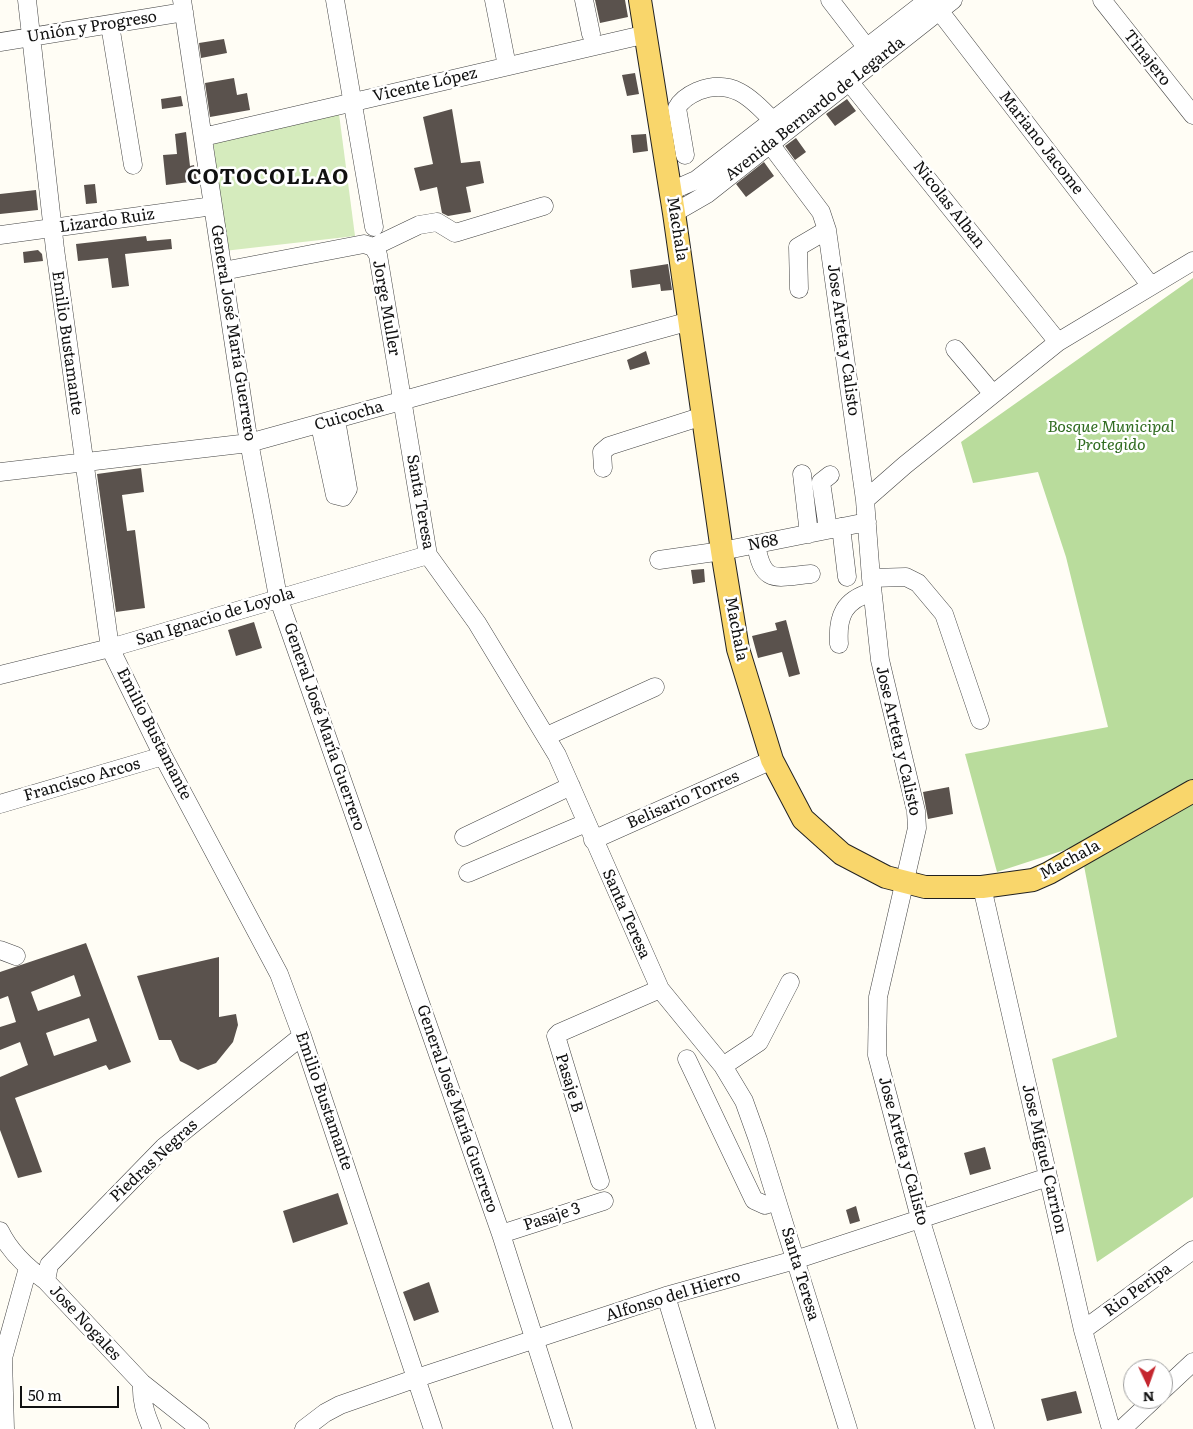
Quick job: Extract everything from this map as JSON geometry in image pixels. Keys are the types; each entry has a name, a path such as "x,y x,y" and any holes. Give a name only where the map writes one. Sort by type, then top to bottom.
{"main road":[{"name":"Machala","path":"640,0 673,202 722,551 738,649 772,760 804,819 823,839 842,854 869,870 904,883 925,887 982,887 1018,883 1049,873 1193,791"}],"street":[{"name":"Emilio Bustamante","path":"27,0 52,228 83,464 110,648 163,756 279,974 302,1036 417,1378 432,1429"},
{"path":"335,0 374,227"},
{"path":"494,0 507,66"},
{"path":"584,0 591,34"},
{"path":"830,0 867,48"},
{"name":"Tinajero","path":"1102,0 1193,115"},
{"name":"Avenida Bernardo de Legarda","path":"673,202 696,180 839,69 867,48 938,3"},
{"name":"Avenida Bernardo de Legarda","path":"673,202 708,194 851,82 938,3"},
{"name":"Mariano Jacome","path":"938,3 1151,286"},
{"name":"Unión y Progreso","path":"0,42 110,25 183,6"},
{"name":"General José María Guerrero","path":"183,6 249,443 278,597 501,1234 563,1429"},
{"path":"110,25 133,165"},
{"name":"Vicente López","path":"203,137 647,34"},
{"name":"Nicolas Alban","path":"839,69 1058,342"},
{"path":"686,155 677,108 679,103 696,92 713,86 730,87 773,120"},
{"name":"Jose Arteta y Calisto","path":"770,144 821,212 827,230 865,500 880,660 916,811 917,828 878,997 877,1055 920,1218 985,1429"},
{"name":"Lizardo Ruiz","path":"0,235 213,206"},
{"path":"373,247 419,225 438,222 455,233 544,206"},
{"path":"799,289 798,247 827,230"},
{"name":"Jorge Muller","path":"223,271 364,244 373,247 378,255 401,402"},
{"path":"865,500 905,465 1058,342 1193,261"},
{"name":"Cuicocha","path":"0,472 83,464 249,443 690,320"},
{"path":"955,349 993,394"},
{"name":"Santa Teresa","path":"401,402 428,555 477,623 546,736 571,786 593,840 660,989 723,1066 744,1101 848,1429"},
{"path":"603,468 602,452 609,446 703,416"},
{"path":"802,474 809,534"},
{"path":"830,475 821,482 847,577"},
{"name":"N68","path":"658,560 722,551 867,522"},
{"path":"756,544 763,571 767,575 774,577 811,574"},
{"name":"San Ignacio de Loyola","path":"0,674 110,648 278,597 428,555"},
{"path":"839,644 838,621 854,599 872,585 906,577 918,583 944,614 980,720"},
{"path":"546,736 655,688"},
{"name":"Francisco Arcos","path":"0,804 163,756"},
{"name":"Belisario Torres","path":"593,840 772,760"},
{"path":"464,837 571,786"},
{"path":"468,873 586,824"},
{"name":"Jose Miguel Carrion","path":"982,887 1083,1330 1111,1429"},
{"path":"723,1066 759,1042 790,982"},
{"name":"Pasaje B","path":"600,1181 556,1036 559,1032 660,989"},
{"name":"Piedras Negras","path":"46,1281 49,1264 164,1147 302,1036"},
{"path":"687,1059 754,1200 765,1205 777,1201"},
{"name":"Alfonso del Hierro","path":"304,1429 325,1413 340,1405 417,1378 666,1296 795,1260 1048,1177"},
{"name":"Pasaje 3","path":"501,1234 604,1201"},
{"name":"Jose Nogales","path":"0,1231 7,1245 28,1268 46,1281 142,1383 200,1429"},
{"name":"Rio Peripa","path":"1083,1330 1193,1250"},
{"path":"5,1429 2,1360 28,1268"},
{"path":"666,1296 706,1429"},
{"path":"1173,1381 1193,1362"},
{"path":"142,1383 145,1412 152,1429"},
{"path":"1122,1429 1143,1409"}],"green space":[{"path":"339,114 355,236 224,251 213,139"},
{"name":"Bosque Municipal Protegido","path":"1193,278 1193,1197 1097,1262 1052,1059 1117,1037 1080,845 997,872 965,754 1108,727 1066,557 1038,472 973,483 961,442"}],"building":[{"path":"595,0 625,0 628,17 600,23"},
{"path":"224,39 227,53 201,58 199,43"},
{"path":"635,73 639,94 627,96 622,75"},
{"path":"234,78 237,95 247,93 250,110 210,117 205,83"},
{"path":"181,96 183,106 162,109 161,99"},
{"path":"847,99 856,111 835,126 826,114"},
{"path":"452,109 461,163 480,161 484,183 466,187 471,212 448,216 442,213 437,187 420,191 414,168 433,164 423,117"},
{"path":"186,132 190,166 194,165 197,181 166,185 163,155 177,154 175,134"},
{"path":"646,134 648,151 633,153 631,135"},
{"path":"796,138 806,152 795,160 785,146"},
{"path":"764,162 774,176 746,197 736,184"},
{"path":"95,184 97,203 86,204 84,185"},
{"path":"36,190 38,210 0,214 0,194"},
{"path":"146,236 147,241 171,239 172,249 125,254 129,286 112,288 108,258 78,261 76,244"},
{"path":"38,250 42,254 43,261 24,263 23,252"},
{"path":"668,264 672,290 661,291 660,284 632,288 630,270"},
{"path":"646,351 650,364 630,370 627,360"},
{"path":"141,468 144,492 122,495 127,531 135,530 145,608 116,612 97,474"},
{"path":"704,569 705,582 693,584 691,570"},
{"path":"786,620 800,674 789,677 782,652 758,658 752,636 777,630 775,623"},
{"path":"254,622 262,648 236,656 228,630"},
{"path":"949,787 953,814 928,819 923,792"},
{"path":"86,943 131,1062 109,1070 106,1065 15,1098 42,1172 18,1178 0,1130 0,1077 28,1065 20,1042 0,1050 0,1027 16,1022 8,996 0,999 0,972","holes":["74,975 81,996 38,1011 31,992","89,1018 97,1041 54,1056 46,1033"]},
{"path":"219,957 219,1017 236,1014 238,1025 233,1042 216,1063 198,1070 180,1061 171,1040 159,1040 137,976"},
{"path":"985,1147 991,1169 970,1175 964,1153"},
{"path":"338,1193 348,1224 293,1243 283,1211"},
{"path":"856,1206 860,1221 850,1224 846,1210"},
{"path":"429,1282 439,1312 414,1321 403,1292"},
{"path":"1076,1391 1082,1413 1047,1421 1041,1399"}],"district":[{"name":"COTOCOLLAO","path":"268,178"}]}
